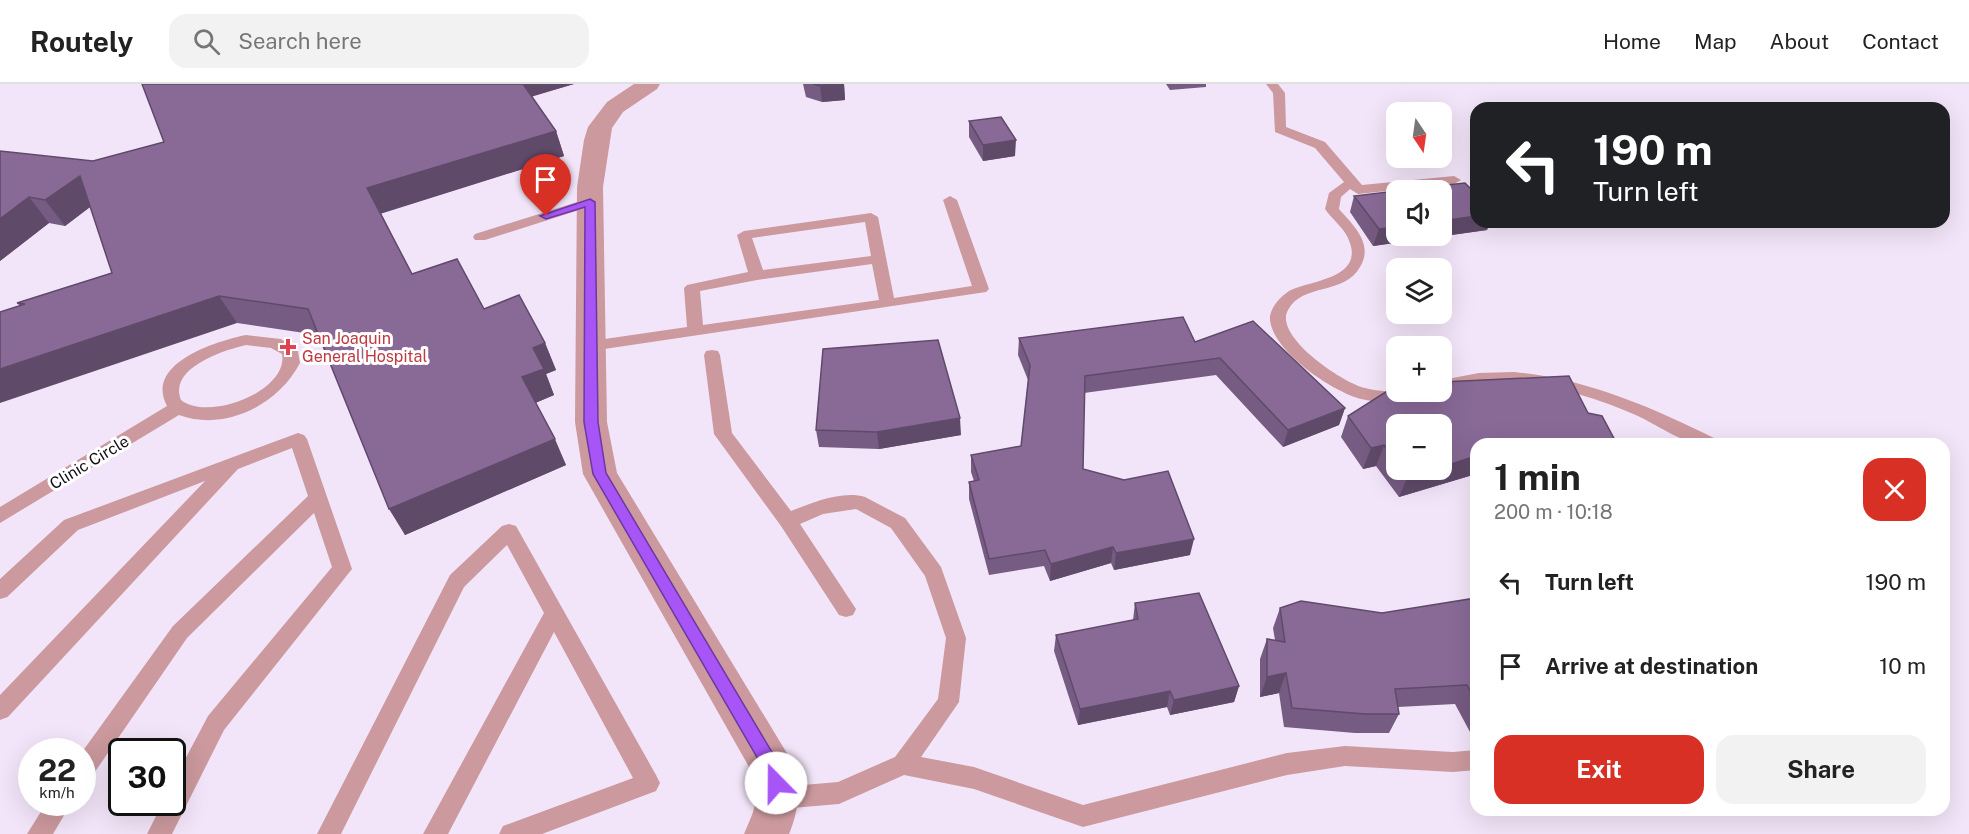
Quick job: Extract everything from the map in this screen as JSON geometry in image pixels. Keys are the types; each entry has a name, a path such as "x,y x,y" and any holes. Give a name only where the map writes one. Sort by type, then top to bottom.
{"street":[{"path":"649,84 615,107 600,127 596,140 590,202 591,422 600,474 773,769 780,798 772,826 766,834"}],"lane":[{"path":"1272,84 1279,93 1280,129 1320,145 1358,190 1454,180"},
{"path":"1353,184 1346,186 1334,196 1332,209 1354,235 1358,259 1349,273 1332,283 1295,295 1286,301 1277,318 1278,326 1284,337 1310,362 1345,387 1360,393 1386,396"},
{"path":"591,346 981,289 950,200"},
{"path":"480,237 590,202"},
{"path":"757,274 744,235 871,217 887,304"},
{"path":"695,331 692,288 757,274 879,259"},
{"path":"246,340 280,343 289,350 292,360 285,377 266,395 248,405 228,412 208,415 190,413 177,408 170,399 169,387 177,374 189,362 207,352 226,344 246,340"},
{"path":"712,355 723,434 788,521 846,609"},
{"path":"1452,384 1498,376 1543,379 1620,402 1697,438"},
{"name":"Clinic Circle","path":"0,516 177,408"},
{"path":"0,591 71,525 298,439 342,569 216,723 159,834"},
{"path":"0,710 233,464"},
{"path":"96,751 180,632 317,498"},
{"path":"780,798 839,793 903,764 948,702 956,638 934,573 898,523 858,502 820,507 788,521"},
{"path":"329,834 457,581 509,531 648,783 511,834"},
{"path":"435,834 554,613"},
{"path":"903,764 974,778 1083,816 1287,764 1345,756 1453,762 1470,761"},
{"path":"39,834 51,816"}],"building":[{"path":"142,84 523,84 556,131 367,188 412,274 457,259 484,309 519,295 545,343 533,348 544,369 522,377 555,439 389,509 308,309 219,296 0,369 0,312 25,304 17,303 112,273 80,176 45,200 29,197 0,219 0,151 93,161 164,142"},
{"path":"813,84 843,84 820,86"},
{"path":"1001,117 1016,140 983,145 969,121"},
{"path":"1465,183 1470,188 1470,217 1452,220 1452,184"},
{"path":"1386,192 1386,228 1379,229 1354,196"},
{"path":"1183,317 1195,342 1253,321 1345,408 1288,430 1220,358 1085,376 1083,469 1124,480 1168,471 1194,539 1116,553 1113,547 1051,564 1045,550 989,559 969,482 979,480 971,455 1021,446 1030,365 1019,338"},
{"path":"938,340 960,418 877,432 816,430 823,349"},
{"path":"1569,376 1588,413 1602,416 1614,438 1470,438 1470,458 1452,464 1452,414 1386,414 1386,448 1384,445 1371,448 1348,416 1386,392 1386,402 1452,402 1452,382"},
{"path":"1199,593 1239,686 1174,700 1170,691 1080,709 1056,635 1138,619 1135,603"},
{"path":"1470,599 1470,691 1467,685 1395,689 1399,714 1365,714 1292,708 1286,673 1267,677 1267,639 1285,642 1280,608 1301,601 1382,613"}],"place":[{"name":"San Joaquin General Hospital","path":"288,347"}],"route":[{"path":"546,216 590,202 591,422 600,474 773,769 776,783"}]}
